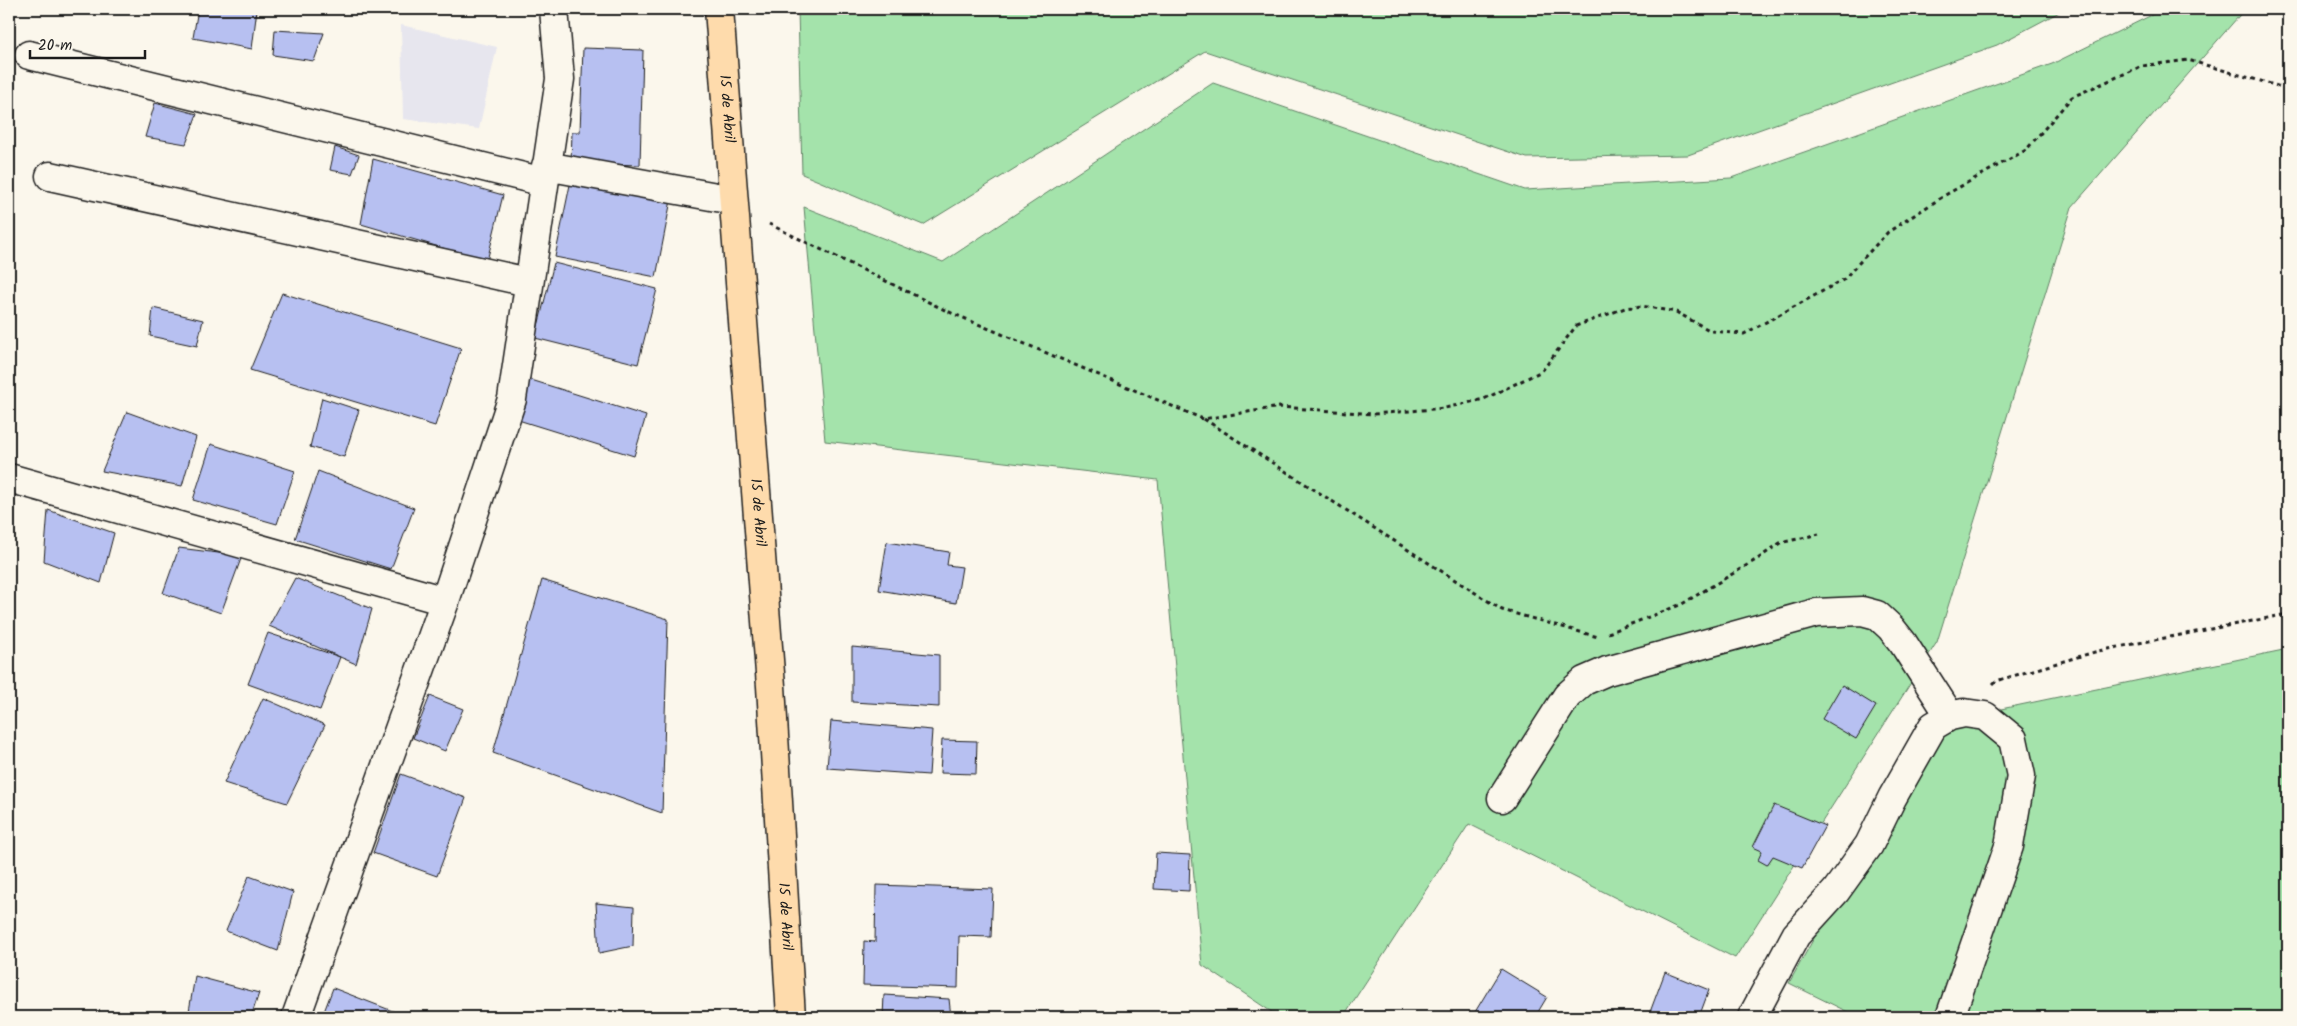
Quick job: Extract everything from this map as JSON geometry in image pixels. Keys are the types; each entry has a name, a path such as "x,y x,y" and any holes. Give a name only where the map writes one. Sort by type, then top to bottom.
{"main road":[{"name":"15 de Abril","path":"719,9 771,686 791,1017"}],"street":[{"path":"296,1017 445,601 512,399 528,282 560,79 554,9"},
{"path":"30,56 545,174 733,200"},
{"path":"50,176 528,282"},
{"path":"9,478 445,601"},
{"path":"1502,798 1567,696 1584,681 1606,671 1816,613 1862,610 1877,615 1903,643 1957,715"},
{"path":"1752,1017 1796,935 1836,891 1869,845 1933,726 1957,715 1985,716 2013,739 2021,776 2009,846 1950,1017"}],"path":[{"path":"1203,419 1280,407 1374,414 1445,408 1484,400 1542,371 1576,326 1625,308 1642,306 1676,312 1711,331 1744,334 1843,280 1888,232 1947,194 2026,150 2072,97 2142,66 2188,60 2288,89"},
{"path":"733,200 768,223 947,311 1203,419 1502,610 1597,638 1682,604 1760,558 1780,543 1819,534"},
{"path":"1957,715 1996,681 2098,651 2288,614"}],"shaded area":[{"path":"401,25 497,47 479,129 403,119"}],"green space":[{"path":"798,9 2065,9 1997,45 1688,155 1527,158 1205,51 923,225 802,174"},
{"path":"2164,9 2245,9 2072,207 1937,642 1735,958 1469,824 1343,1017 1279,1017 1202,965 1158,480 825,441 804,207 943,262 1213,83 1525,190 1731,178 2052,64"},
{"path":"2288,649 2288,1017 1858,1017 1789,983 1934,723"}],"building":[{"path":"198,9 257,9 252,49 193,38"},
{"path":"275,30 324,33 314,61 273,55"},
{"path":"583,48 643,50 640,165 571,163 572,132 580,132"},
{"path":"155,103 197,114 186,144 145,137"},
{"path":"335,147 359,155 352,174 330,170"},
{"path":"373,159 503,195 487,261 361,224"},
{"path":"571,180 671,200 656,277 555,257"},
{"path":"554,263 657,289 638,364 535,338"},
{"path":"282,293 461,348 435,426 250,370"},
{"path":"153,308 203,320 197,346 150,336"},
{"path":"528,379 646,416 634,456 515,419"},
{"path":"322,398 359,410 344,457 310,447"},
{"path":"127,412 196,437 182,486 102,471"},
{"path":"211,444 295,471 277,524 193,500"},
{"path":"318,471 414,508 391,569 295,539"},
{"path":"48,510 114,533 101,583 44,561"},
{"path":"887,542 949,552 947,565 962,567 956,603 879,590"},
{"path":"179,548 242,556 221,613 163,593"},
{"path":"295,578 372,609 356,664 269,626"},
{"path":"542,580 668,619 662,813 493,753"},
{"path":"268,633 340,657 320,710 248,684"},
{"path":"852,647 939,655 939,707 852,702"},
{"path":"1842,685 1876,706 1856,739 1822,719"},
{"path":"430,696 463,709 445,751 413,738"},
{"path":"263,698 325,725 287,803 224,783"},
{"path":"831,721 932,730 929,775 827,768"},
{"path":"942,740 977,741 976,774 940,773"},
{"path":"401,774 466,798 437,876 373,853"},
{"path":"1774,805 1825,826 1802,868 1773,856 1767,865 1758,860 1762,851 1753,847"},
{"path":"1156,853 1190,855 1189,891 1154,889"},
{"path":"249,876 293,892 278,951 226,931"},
{"path":"876,885 993,889 991,937 959,936 958,988 863,985 864,941 875,942"},
{"path":"596,903 634,907 633,946 599,953"},
{"path":"1501,969 1547,997 1535,1017 1472,1017"},
{"path":"1665,972 1709,990 1699,1017 1664,1017 1650,1012"},
{"path":"195,976 259,993 251,1017 188,1017"},
{"path":"333,988 408,1017 322,1017"},
{"path":"884,995 949,999 951,1017 883,1017"}]}
